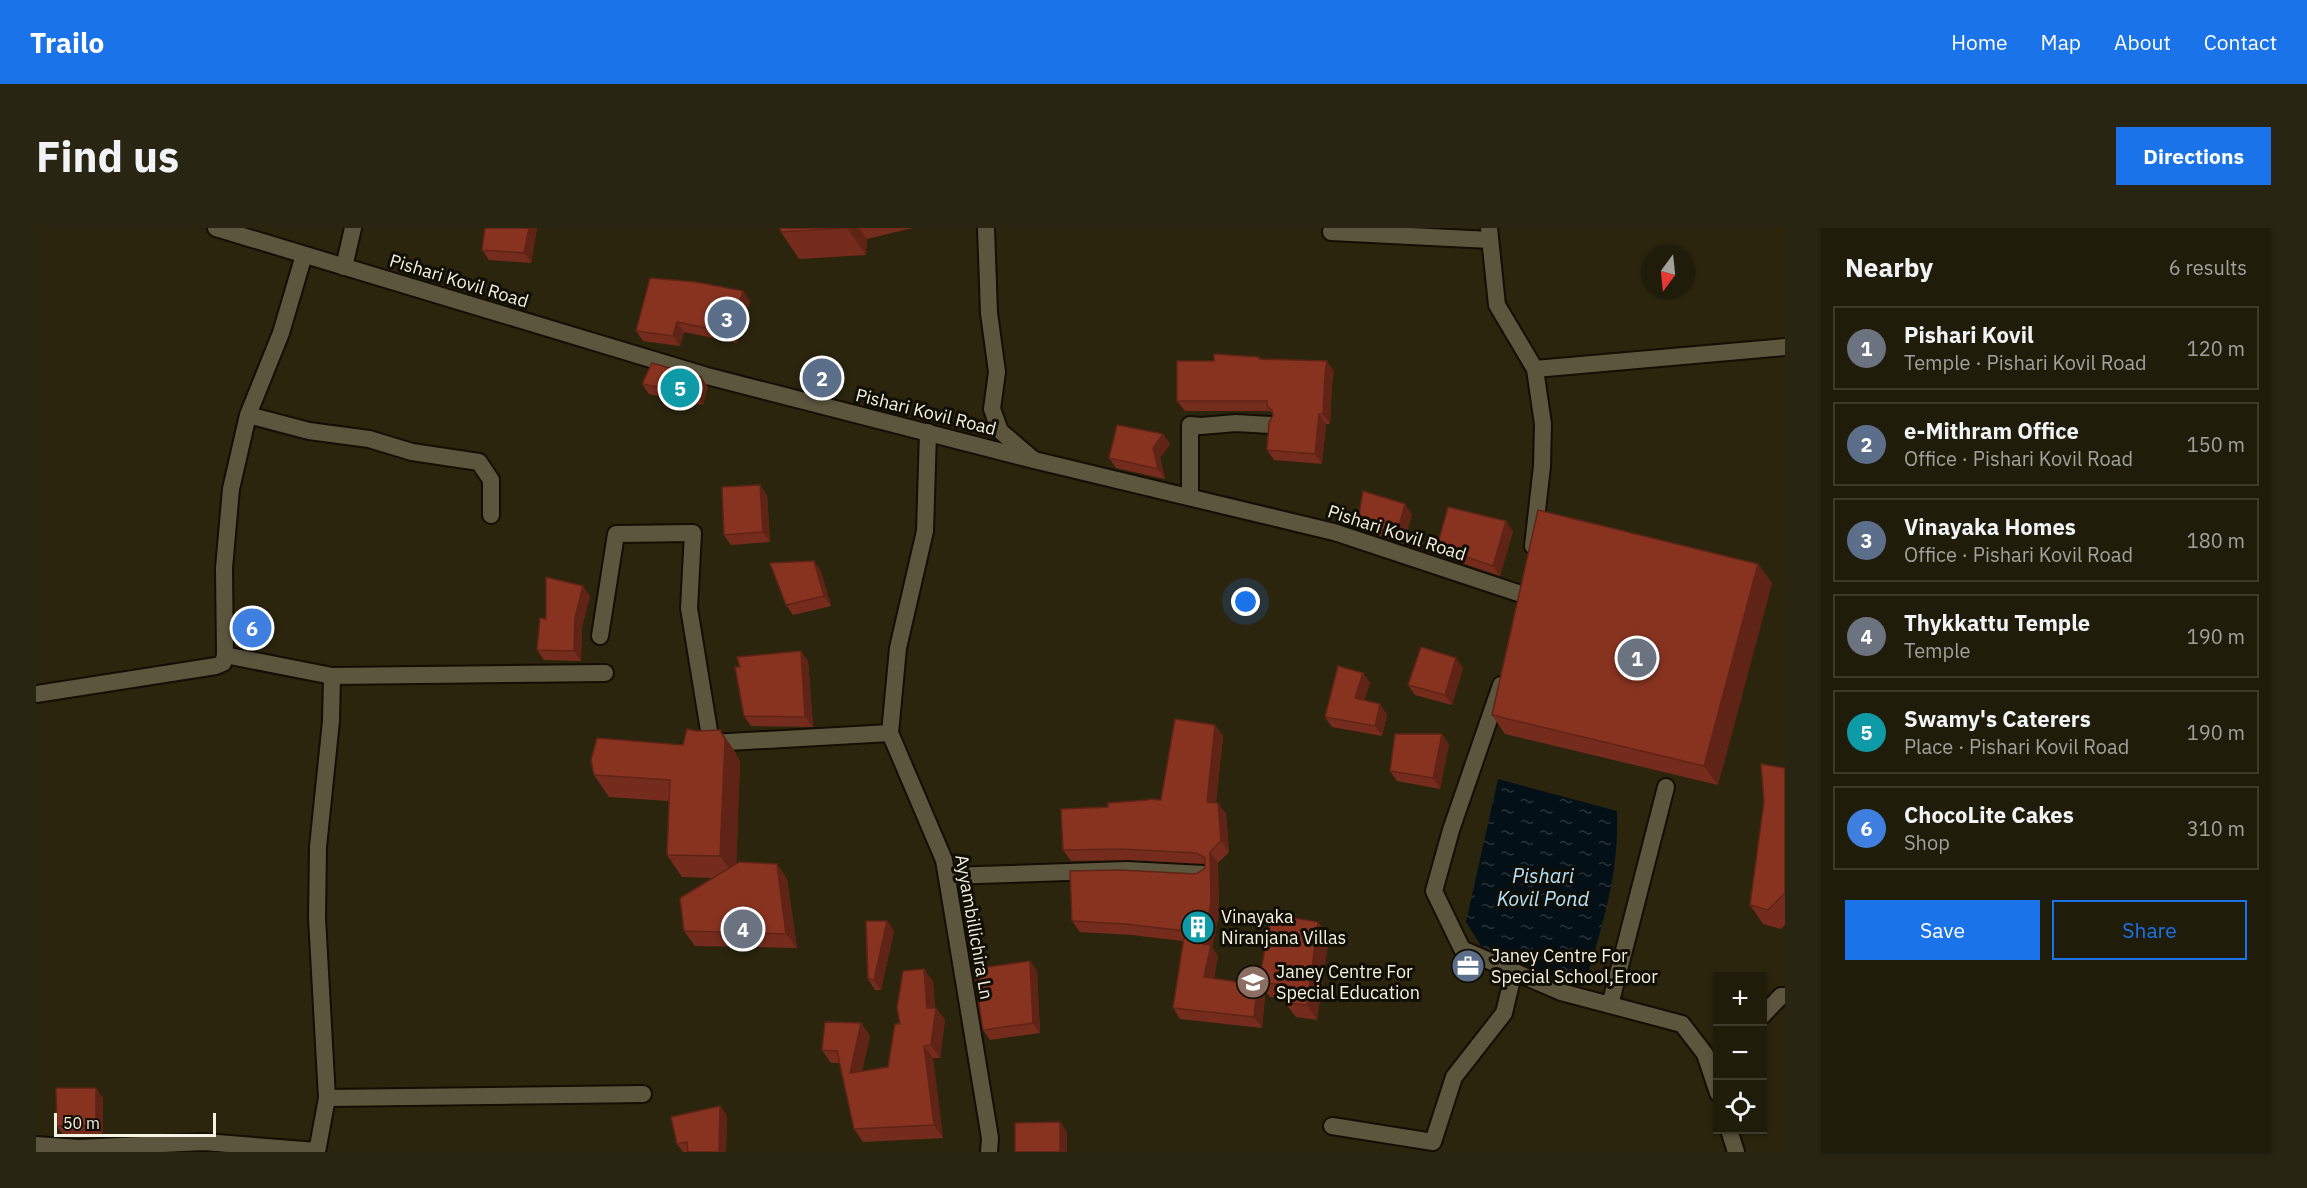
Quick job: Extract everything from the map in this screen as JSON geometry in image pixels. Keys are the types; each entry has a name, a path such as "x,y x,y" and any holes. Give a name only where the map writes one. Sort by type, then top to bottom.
{"street":[{"name":"Pishari Kovil Road","path":"216,228 707,376 1034,460 1334,532 1523,600 1530,571 1542,445 1543,424 1535,369"},
{"path":"344,267 352,228"},
{"path":"986,228 989,312 997,372 993,409 1000,431 1034,460"},
{"path":"1330,232 1489,234 1497,305 1535,369 1785,347"},
{"path":"36,694 216,666 223,663 225,655 224,568 231,489 249,415 281,333 304,255"},
{"path":"249,415 309,431 369,440 412,452 479,462 491,480 491,515"},
{"path":"1190,497 1190,425 1236,423 1270,425"},
{"name":"Ayyambillichira Ln","path":"928,432 926,531 898,648 890,733 944,860 990,1138 989,1152"},
{"path":"600,636 616,534 693,533 689,608 711,743 890,733"},
{"path":"225,655 332,676 606,673"},
{"path":"1504,673 1451,830 1434,891 1462,950 1561,992 1682,1024 1705,1054 1714,1080"},
{"path":"36,1145 79,1148 204,1142 317,1151 327,1098 317,918 318,847 331,721 332,676"},
{"path":"1610,1005 1666,787"},
{"path":"947,876 1127,870 1204,874"},
{"path":"1332,1126 1433,1142 1454,1077 1504,1013 1514,971"},
{"path":"1767,1011 1781,996 1785,996"},
{"path":"327,1098 643,1094"},
{"path":"1730,1134 1736,1152"}],"water":[{"name":"Pishari Kovil Pond","path":"1498,779 1617,811 1616,854 1610,894 1588,974 1559,979 1515,961 1481,946 1466,922"}],"building":[{"path":"485,228 529,228 524,253 482,250"},
{"path":"780,228 847,228 781,232"},
{"path":"650,278 696,282 743,291 730,333 677,322 673,336 636,331"},
{"path":"1214,354 1259,357 1259,359 1327,361 1323,414 1319,414 1315,454 1267,450 1269,423 1273,415 1272,410 1267,406 1267,401 1177,401 1177,361 1214,361"},
{"path":"652,363 701,377 696,395 642,384"},
{"path":"1117,425 1163,434 1153,448 1158,469 1109,458"},
{"path":"760,485 763,532 724,535 722,487"},
{"path":"1363,491 1405,504 1397,534 1358,521"},
{"path":"1448,507 1506,521 1493,566 1437,547"},
{"path":"1538,510 1758,564 1704,766 1492,715"},
{"path":"814,561 824,596 786,605 770,563"},
{"path":"546,577 583,586 575,617 574,651 537,650 540,618 546,619"},
{"path":"1421,647 1456,658 1445,695 1408,685"},
{"path":"801,651 805,717 744,716 735,667 740,667 737,657"},
{"path":"1338,666 1363,673 1355,698 1380,704 1375,726 1325,717"},
{"path":"1175,719 1215,725 1207,802 1218,803 1221,841 1210,852 1211,903 1203,944 1211,945 1204,977 1257,985 1254,1017 1173,1008 1185,931 1072,921 1070,871 1119,870 1196,874 1205,868 1205,858 1197,853 1120,849 1063,850 1061,809 1108,807 1108,803 1161,800"},
{"path":"687,729 720,730 725,740 720,856 667,855 670,780 594,775 591,760 597,738 683,745"},
{"path":"1395,734 1442,734 1433,778 1390,771"},
{"path":"1761,764 1785,768 1785,893 1768,910 1750,905 1764,802"},
{"path":"739,862 777,864 786,934 684,931 680,898"},
{"path":"1271,914 1318,922 1307,1005 1285,1003 1288,986 1259,982"},
{"path":"866,921 887,921 874,980 868,979"},
{"path":"1030,961 1033,1023 983,1030 974,969"},
{"path":"924,969 927,1008 936,1008 931,1045 924,1046 934,1125 854,1129 837,1051 822,1050 825,1022 861,1023 850,1073 888,1067 895,1024 900,1024 897,1008 903,971"},
{"path":"56,1088 96,1088 96,1126 57,1126"},
{"path":"720,1106 719,1152 688,1152 687,1142 677,1144 671,1117"},
{"path":"1060,1122 1060,1152 1015,1152 1015,1123"}],"place":[{"name":"Vinayaka Homes","path":"727,319"},
{"name":"e-Mithram Office","path":"822,378"},
{"name":"Swamy's Caterers","path":"680,388"},
{"name":"ChocoLite Cakes","path":"252,628"},
{"name":"Pishari Kovil","path":"1637,658"},
{"name":"Vinayaka Niranjana Villas","path":"1198,927"},
{"name":"Thykkattu Temple","path":"743,929"},
{"name":"Janey Centre For Special School,Eroor","path":"1468,966"},
{"name":"Janey Centre For Special Education","path":"1253,982"}]}
